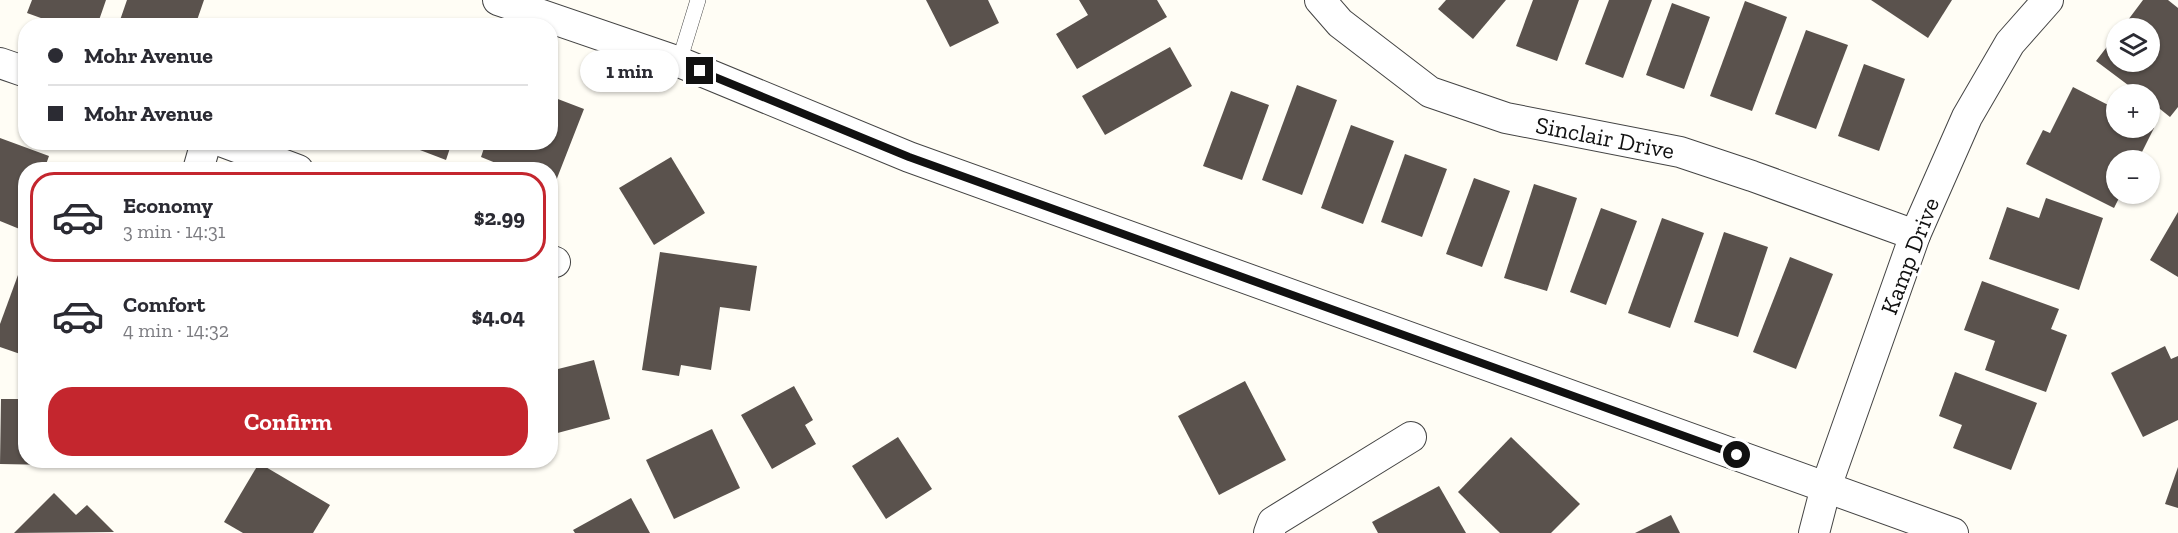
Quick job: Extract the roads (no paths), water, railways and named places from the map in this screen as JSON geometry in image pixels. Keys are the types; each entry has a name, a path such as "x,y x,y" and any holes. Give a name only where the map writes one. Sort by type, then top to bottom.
{"street":[{"path":"498,0 551,18"},
{"name":"Sinclair Drive","path":"1320,0 1340,23 1430,92 1506,118 1680,152 1915,236"},
{"name":"Kamp Drive","path":"1814,533 1826,487 1915,236 1967,117 2010,43 2048,0"},
{"path":"558,21 679,62 909,157 1953,533"},
{"path":"0,63 18,69"},
{"path":"244,150 277,162"},
{"path":"1269,533 1273,522 1410,437"}],"lane":[{"path":"679,62 698,0"}]}
